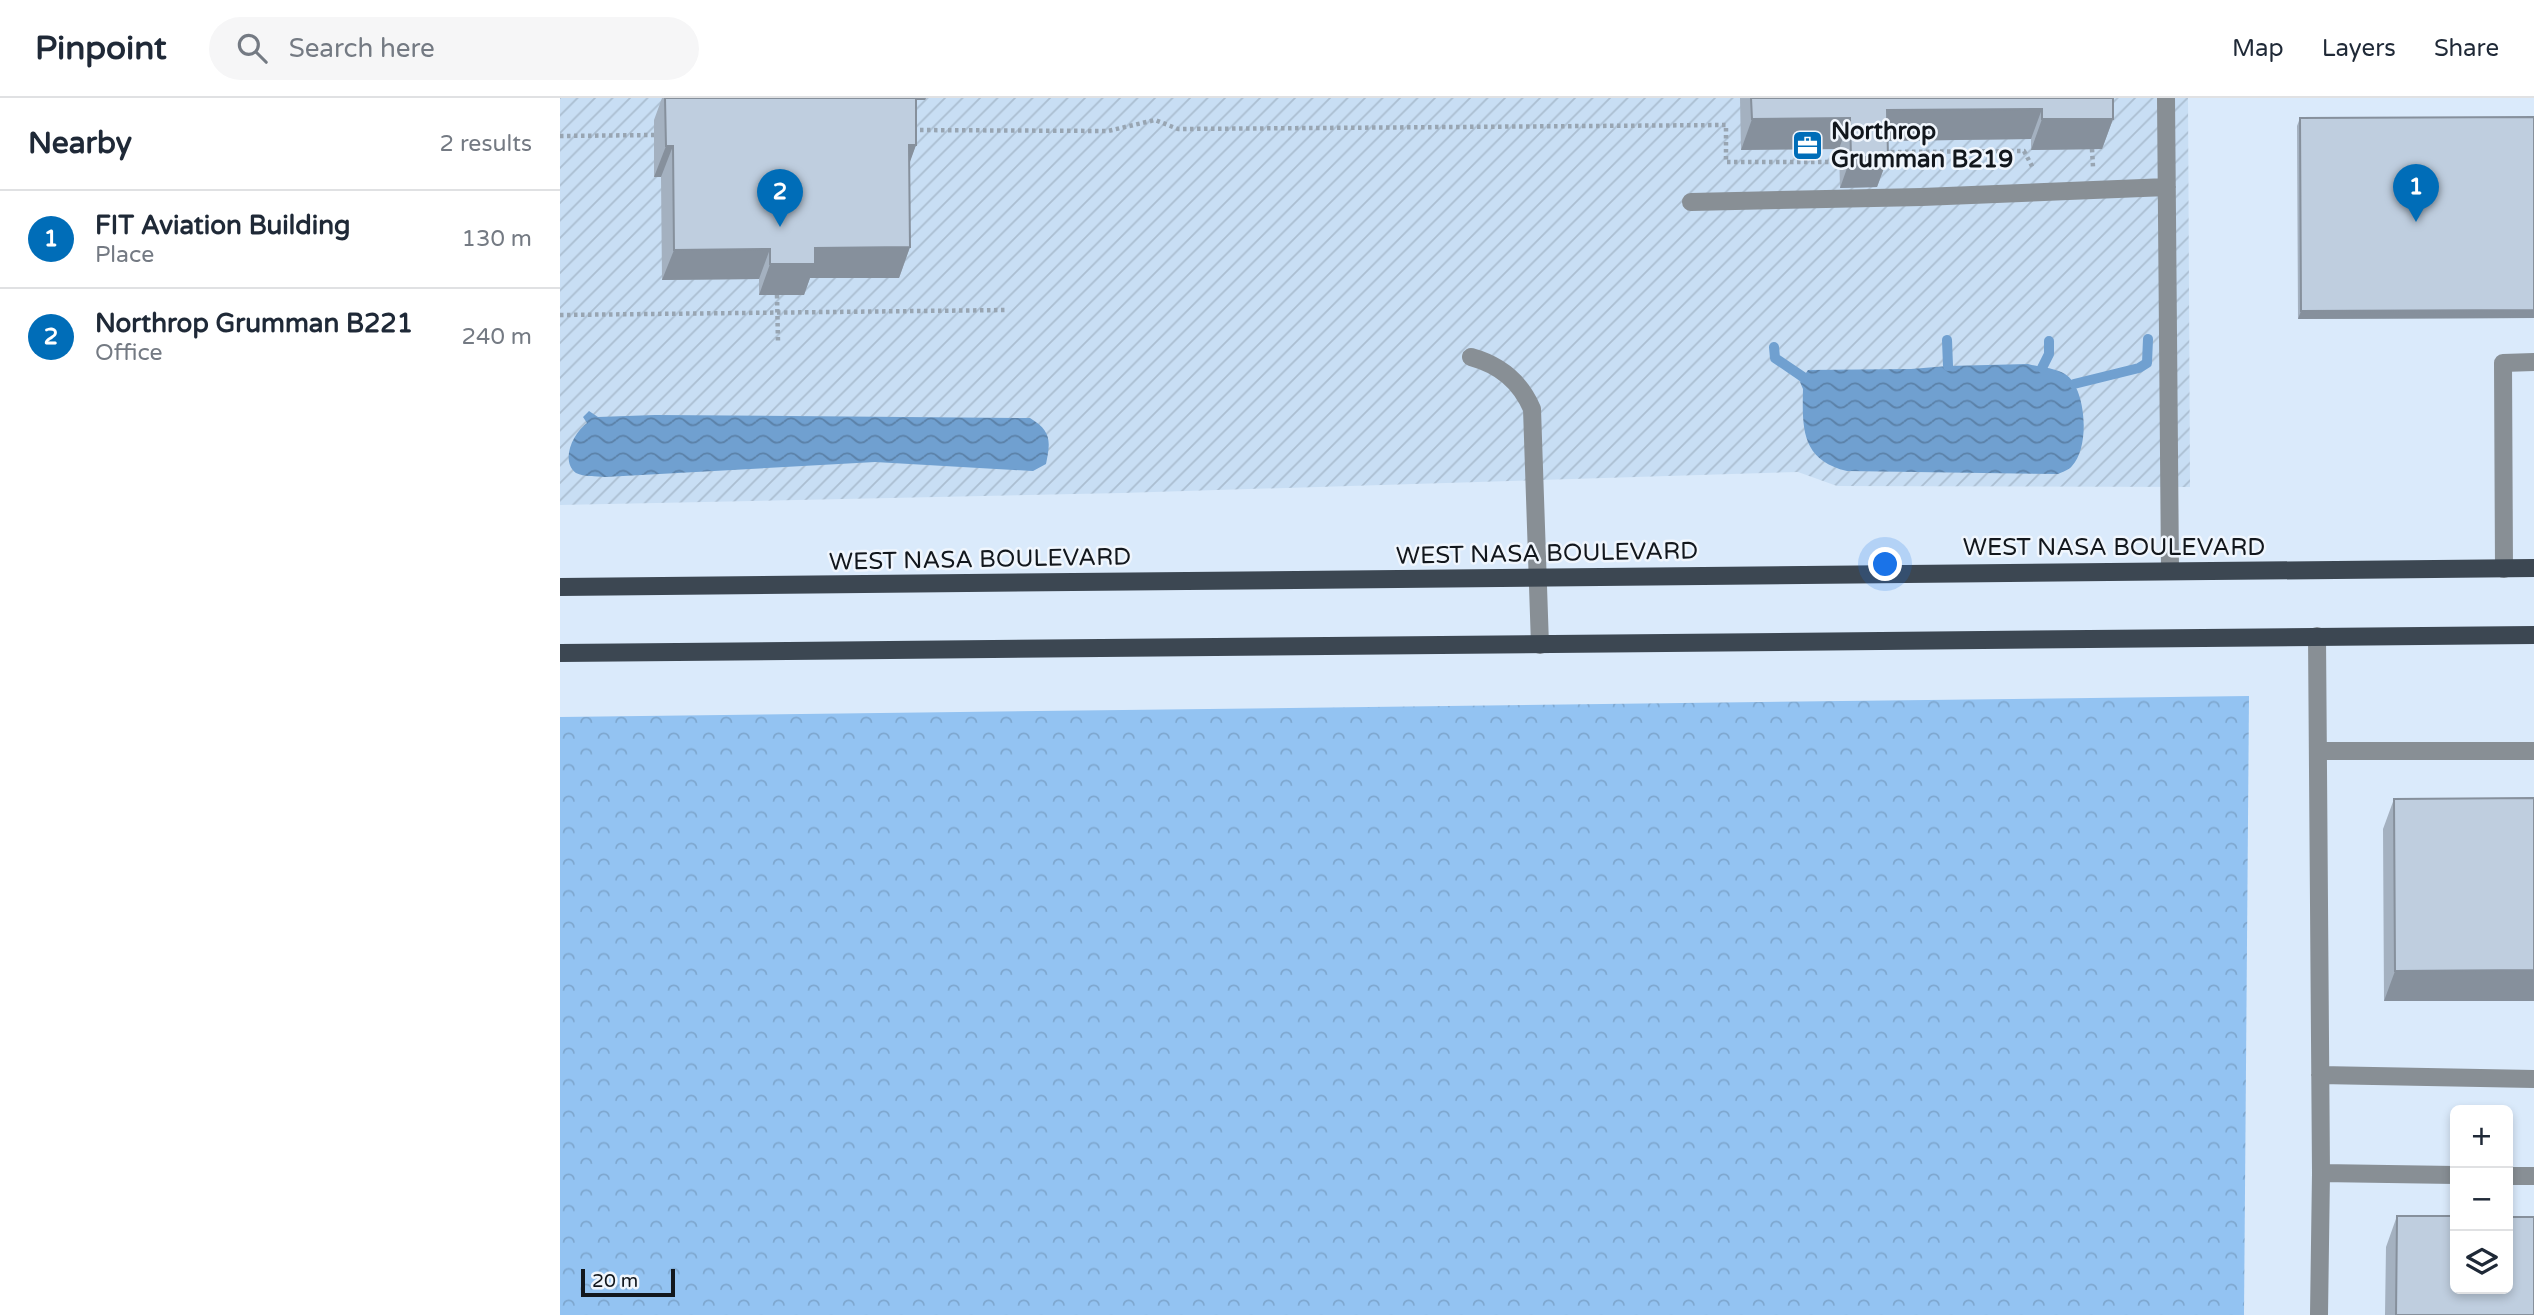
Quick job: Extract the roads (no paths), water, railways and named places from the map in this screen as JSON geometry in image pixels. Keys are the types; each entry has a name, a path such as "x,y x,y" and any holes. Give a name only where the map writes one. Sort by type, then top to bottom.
{"main road":[{"name":"WEST NASA BOULEVARD","path":"560,587 2534,568"},
{"path":"560,653 2534,635"}],"lane":[{"path":"2166,98 2170,571"},
{"path":"1691,202 1922,197 2167,187"},
{"path":"1471,357 1488,362 1508,376 1523,390 1532,409 1540,645"},
{"path":"2504,569 2503,363 2534,362"},
{"path":"2317,636 2319,1315"},
{"path":"2318,751 2534,751"},
{"path":"2320,1075 2534,1079"},
{"path":"2320,1173 2450,1175"},
{"path":"2513,1176 2534,1176"}],"water":[{"path":"2028,364 2065,374 2072,381 2082,405 2082,446 2071,467 2058,474 1847,471 1821,459 1808,441 1800,382 1808,370"},
{"path":"589,411 598,417 655,415 1030,418 1046,432 1049,449 1046,464 1033,471 875,462 590,476 576,473 569,462 570,447 577,433 587,423 583,417"}],"waterway":[{"path":"2074,384 2139,368 2147,363 2148,339"},
{"path":"1947,340 1948,366"},
{"path":"2042,368 2049,354 2049,341"},
{"path":"1774,347 1775,358 1803,377"}],"place":[{"name":"Northrop Grumman B219","path":"1808,145"},
{"name":"FIT Aviation Building","path":"2416,222"},
{"name":"Northrop Grumman B221","path":"780,227"}]}
